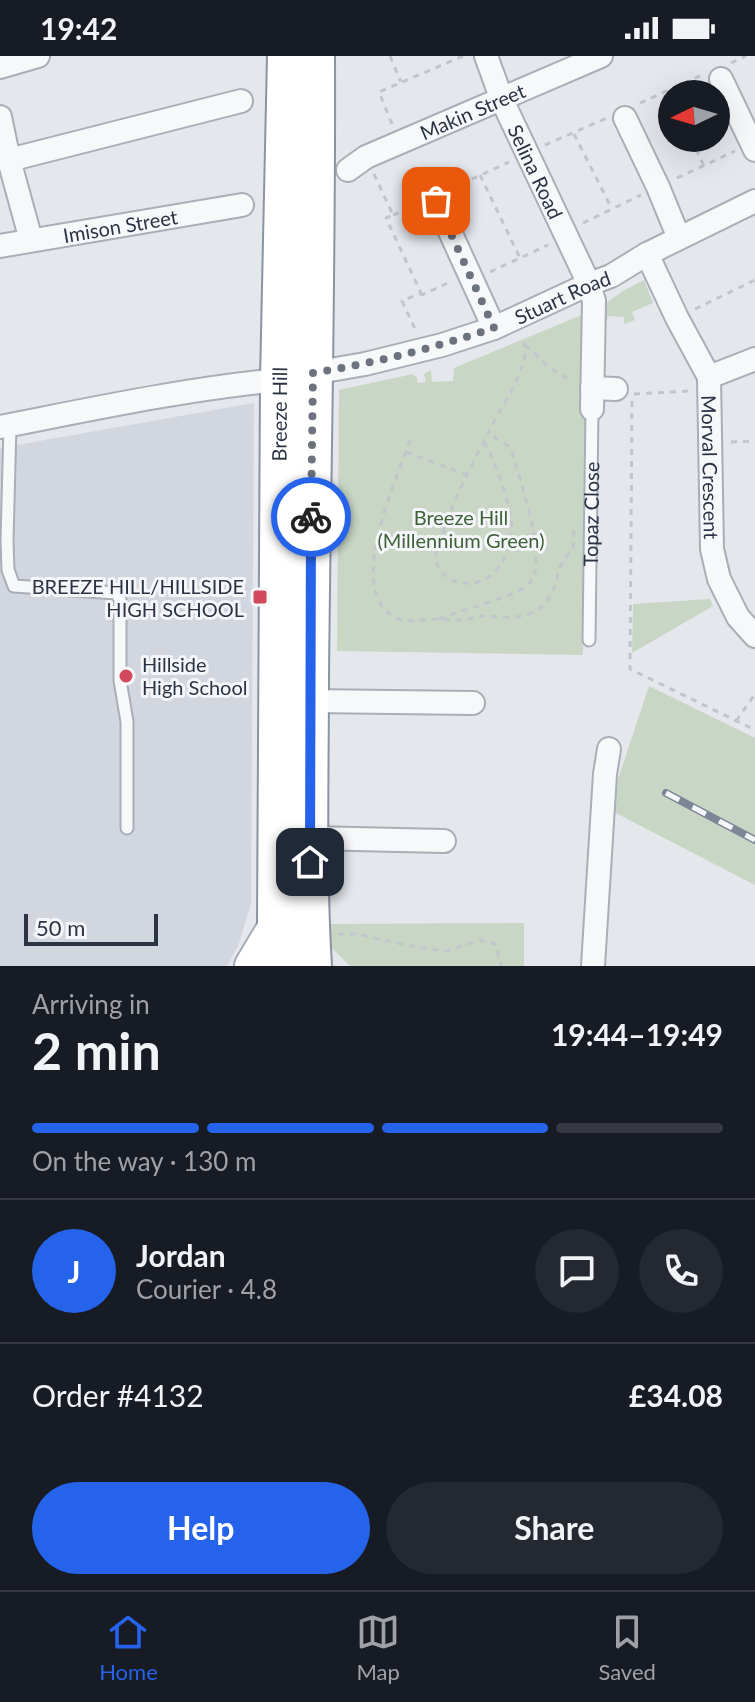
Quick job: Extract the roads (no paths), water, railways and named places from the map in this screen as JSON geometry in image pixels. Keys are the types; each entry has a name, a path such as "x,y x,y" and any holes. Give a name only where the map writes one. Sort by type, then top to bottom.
{"highway":[{"name":"Breeze Hill","path":"286,56 310,701 307,958"},
{"name":"Breeze Hill","path":"307,958 276,926 296,376 317,169 316,56"}],"main road":[{"path":"252,966 276,926"}],"street":[{"path":"0,67 38,56"},
{"name":"Selina Road","path":"486,56 502,100 589,284"},
{"name":"Makin Street","path":"357,163 601,56"},
{"path":"721,79 755,150"},
{"path":"9,160 241,101"},
{"path":"0,117 31,240"},
{"path":"625,118 679,238"},
{"path":"436,197 494,328"},
{"name":"Stuart Road","path":"5,426 141,400 365,364 424,349 494,328 611,276 647,254 755,201"},
{"name":"Imison Street","path":"0,246 242,205"},
{"name":"Morval Crescent","path":"647,254 710,384 712,549 719,579 738,617 755,636"},
{"name":"Topaz Close","path":"586,393 594,301 589,284"},
{"path":"710,384 755,359"},
{"path":"586,393 616,389"},
{"path":"310,701 473,703"},
{"path":"593,966 609,749"},
{"path":"309,838 444,841"}],"lane":[{"name":"Topaz Close","path":"586,393 589,640"},
{"path":"5,426 8,570 14,586 116,593 120,599 120,680 127,722 127,828"}],"railway":[{"path":"666,793 755,840"}],"place":[{"name":"BREEZE HILL/HILLSIDE HIGH SCHOOL","path":"260,597"},
{"name":"Hillside High School","path":"126,676"}],"park label":[{"name":"Breeze Hill (Millennium Green)","path":"461,528"}]}
